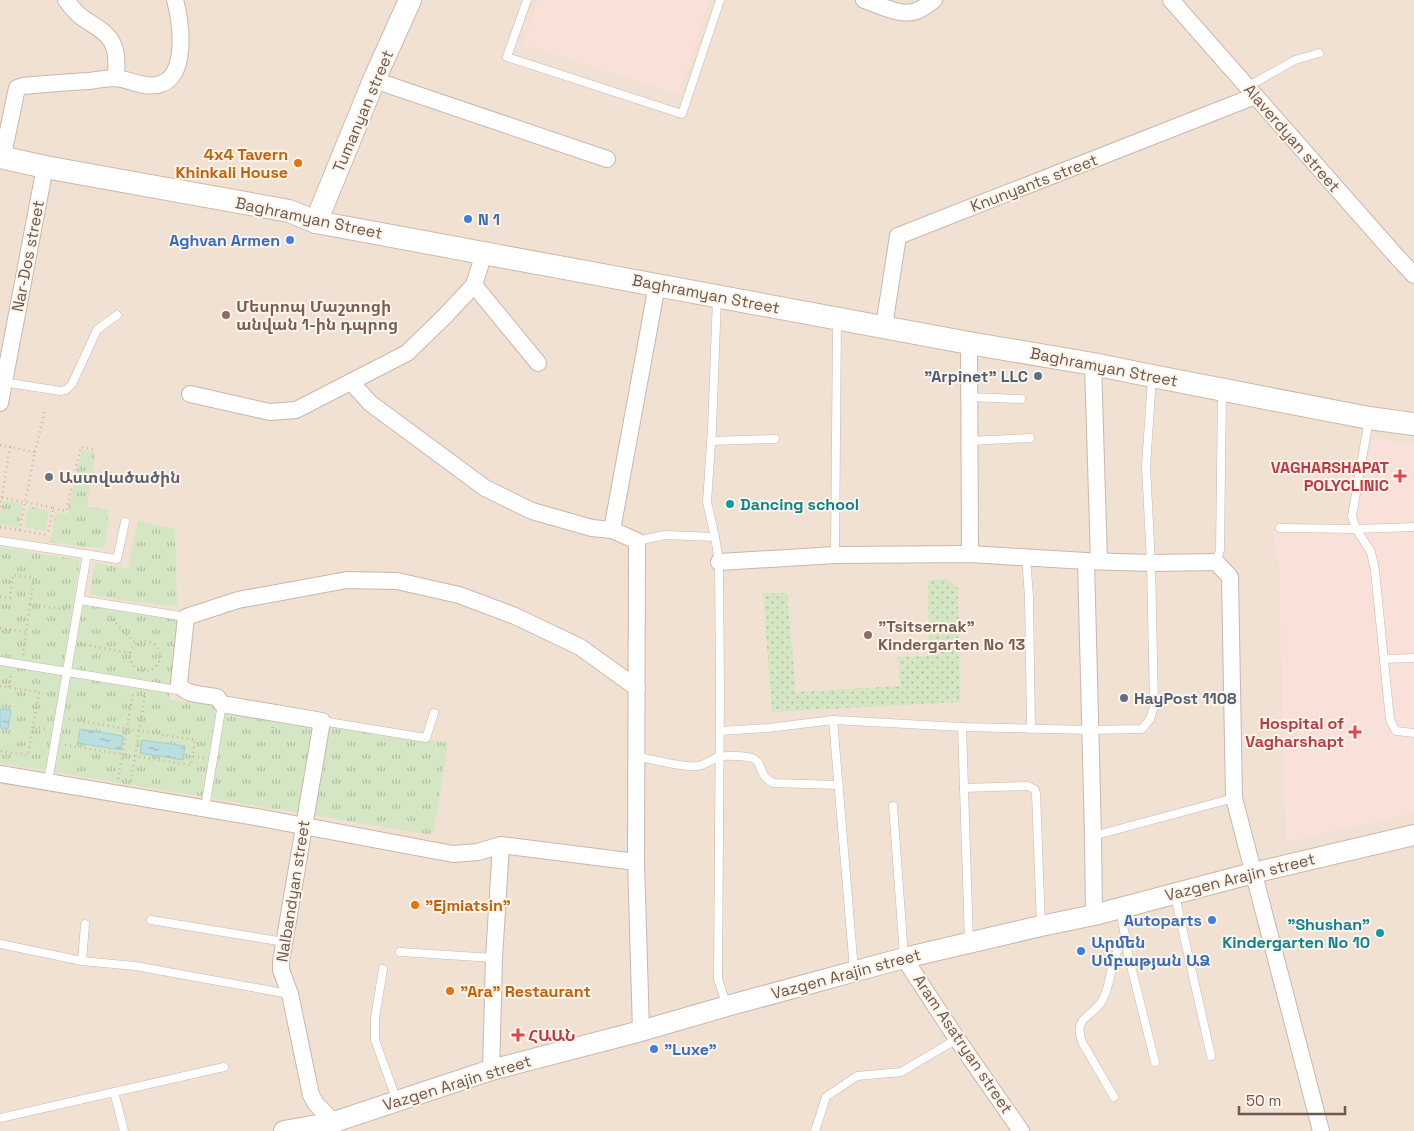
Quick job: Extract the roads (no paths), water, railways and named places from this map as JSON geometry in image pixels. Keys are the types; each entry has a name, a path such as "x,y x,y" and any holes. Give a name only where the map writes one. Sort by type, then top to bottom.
{"main road":[{"name":"Tumanyan street","path":"316,222 374,80 410,0"},
{"name":"Baghramyan Street","path":"2,158 289,211 316,222 969,343 1093,364 1369,418 1414,424"}],"street":[{"path":"66,0 78,14 110,38 116,57 116,78"},
{"path":"2,158 17,88 116,78 156,86 162,84 174,74 180,55 181,37 175,0"},
{"path":"864,0 907,13 917,11 934,0"},
{"name":"Alaverdyan street","path":"1171,0 1414,275"},
{"path":"374,80 607,159"},
{"name":"Knunyants street","path":"884,326 898,236 1251,91"},
{"name":"Nar-Dos street","path":"0,403 45,167"},
{"path":"190,394 270,412 296,410 407,353 474,285 484,253"},
{"path":"474,285 538,363"},
{"path":"612,530 657,285"},
{"path":"969,343 970,554"},
{"path":"1093,364 1090,730 1094,836 1094,915"},
{"path":"351,382 370,403 485,488 532,511 592,528 612,530 637,541 636,862 641,1031"},
{"path":"719,562 835,555 970,554 1150,563 1216,562 1230,577 1234,798 1321,1131"},
{"path":"322,721 222,704 217,697 184,688 186,617 238,600 347,580 397,581 459,595 515,616 580,647 638,688"},
{"name":"Nalbandyan street","path":"322,721 303,825 281,970 290,994 311,1095 318,1107 338,1128"},
{"path":"0,774 303,825 454,854 478,852 501,845 636,862"},
{"name":"Vazgen Arajin street","path":"284,1131 338,1128 398,1101 491,1070 641,1031 854,971 969,942 1094,915 1253,873 1414,835"},
{"path":"491,1070 494,958 501,845"},
{"name":"Aram Asatryan street","path":"904,958 1021,1131"}],"lane":[{"path":"527,0 507,57 682,114 720,0"},
{"path":"1251,91 1295,60 1319,53"},
{"path":"717,296 707,502 719,562 718,979 727,1006"},
{"path":"3,382 60,391 66,390 72,384 97,330 117,315"},
{"path":"835,555 837,318"},
{"path":"720,731 768,728 833,720 962,727 1090,730 1142,729 1150,719 1154,707 1146,466 1152,376"},
{"path":"1216,562 1220,550 1222,390"},
{"path":"968,397 1021,399"},
{"path":"1369,418 1352,516 1356,529 1371,552 1375,572 1390,720 1396,731 1414,733"},
{"path":"969,442 1030,438"},
{"path":"711,441 775,439"},
{"path":"0,541 117,559 125,522"},
{"path":"1280,528 1356,529 1414,527"},
{"path":"637,541 665,535 715,537"},
{"path":"48,782 87,554"},
{"path":"1026,557 1029,597 1031,729"},
{"path":"80,600 186,617"},
{"path":"1384,659 1414,658"},
{"path":"0,661 146,685 184,688"},
{"path":"205,808 222,704"},
{"path":"322,721 426,738 434,713"},
{"path":"833,720 854,971"},
{"path":"962,727 969,942"},
{"path":"636,756 696,766 719,756 752,758 760,764 763,775 767,780 774,783 839,785"},
{"path":"964,788 1028,786 1034,789 1036,793 1041,926"},
{"path":"1094,836 1234,798"},
{"path":"893,806 904,958"},
{"path":"1175,894 1211,1056"},
{"path":"1120,908 1128,954 1155,1062"},
{"path":"151,920 284,942"},
{"path":"82,961 86,924"},
{"path":"1114,1097 1082,1042 1079,1034 1079,1025 1102,1000 1115,957 1126,936"},
{"path":"0,944 82,961 135,966 290,994"},
{"path":"400,952 494,958"},
{"path":"383,969 375,1018 375,1040 398,1101"},
{"path":"816,1131 826,1097 857,1076 901,1072 958,1038"},
{"path":"0,1118 224,1068"},
{"path":"114,1092 124,1131"}],"water":[{"path":"0,709 11,710 8,729 0,728"},
{"path":"80,729 123,736 121,750 78,743"},
{"path":"142,740 185,746 183,760 140,753"}],"place":[{"name":"4x4 Tavern Khinkali House","path":"298,163"},
{"name":"N 1","path":"468,219"},
{"name":"Aghvan Armen","path":"290,240"},
{"name":"Մեսրոպ Մաշտոցի անվան 1-ին դպրոց","path":"226,315"},
{"name":"\"Arpinet\" LLC","path":"1038,376"},
{"name":"VAGHARSHAPAT POLYCLINIC","path":"1400,476"},
{"name":"Աստվածածին","path":"49,477"},
{"name":"Dancing school","path":"730,504"},
{"name":"\"Tsitsernak\" Kindergarten No 13","path":"868,635"},
{"name":"HayPost 1108","path":"1124,698"},
{"name":"Hospital of Vagharshapt","path":"1355,732"},
{"name":"\"Ejmiatsin\"","path":"415,905"},
{"name":"Autoparts","path":"1212,920"},
{"name":"\"Shushan\" Kindergarten No 10","path":"1380,933"},
{"name":"Արմեն Սմբաթյան ԱՁ","path":"1081,951"},
{"name":"\"Ara\" Restaurant","path":"450,991"},
{"name":"ՀԱԱՆ","path":"518,1035"},
{"name":"\"Luxe\"","path":"654,1049"}]}
